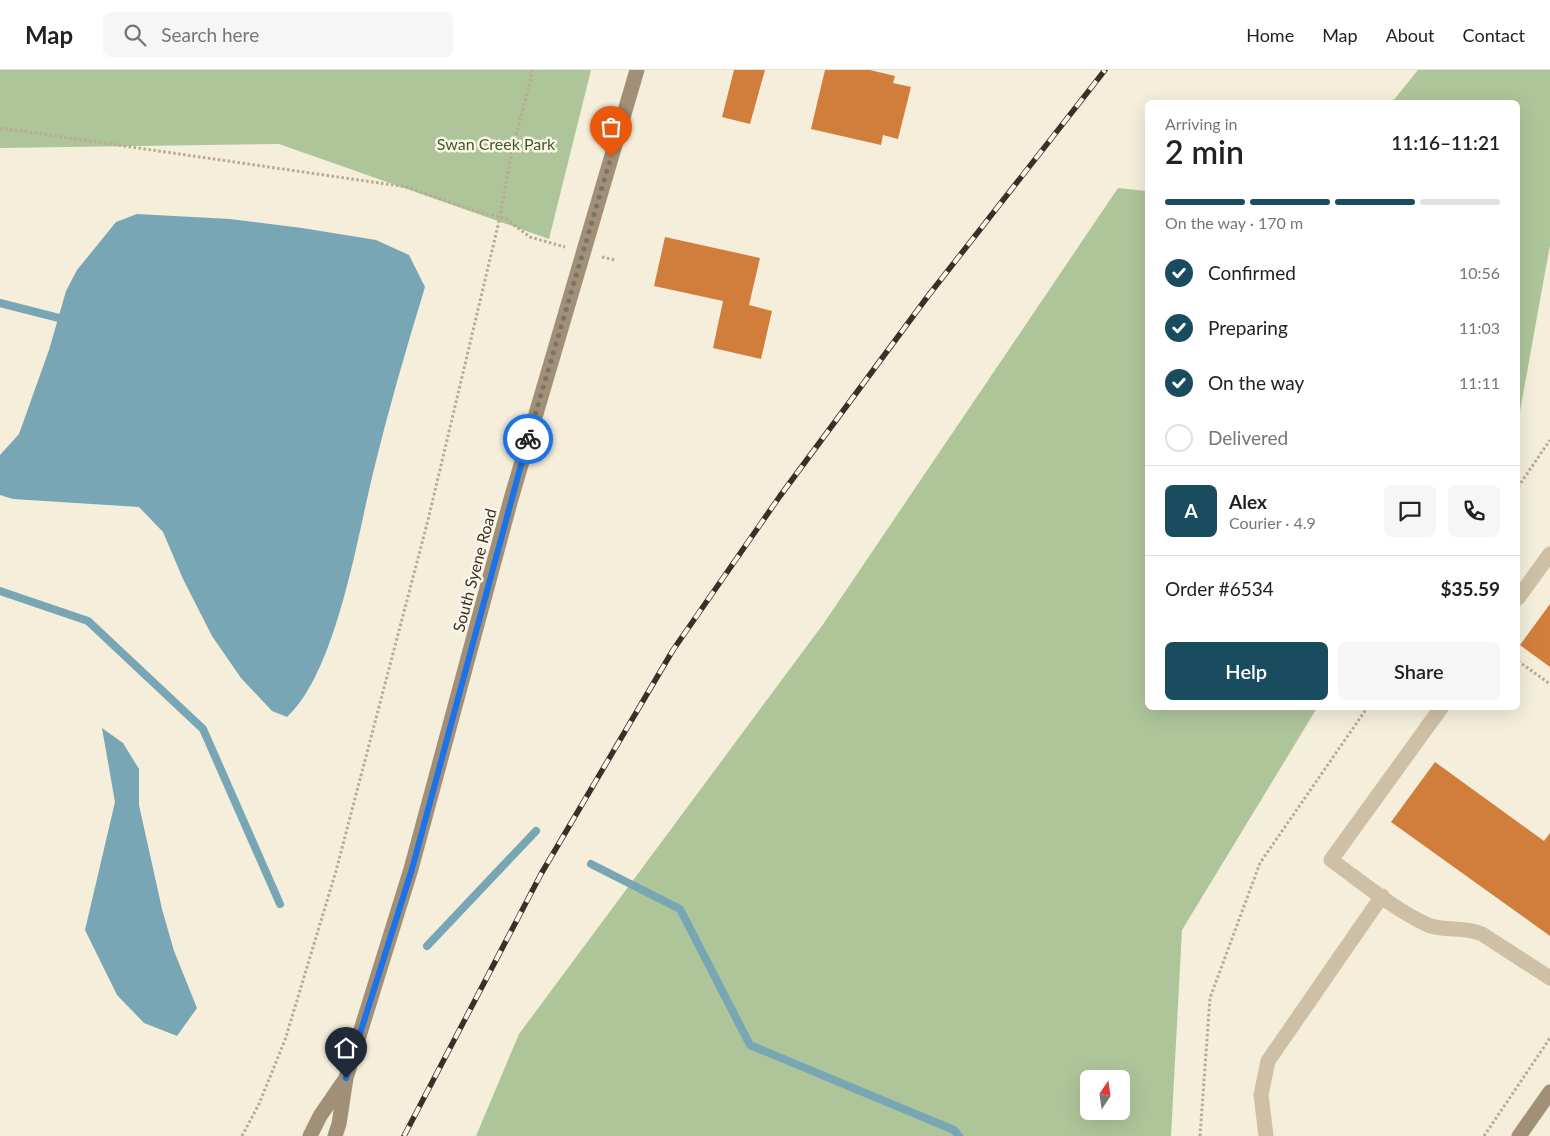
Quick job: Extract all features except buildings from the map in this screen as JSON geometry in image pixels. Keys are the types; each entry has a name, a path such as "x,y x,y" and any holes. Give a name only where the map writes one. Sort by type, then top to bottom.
{"street":[{"name":"South Syene Road","path":"335,1136 339,1124 346,1078 412,869 511,500 582,252 637,70"},
{"name":"South Syene Road","path":"310,1136 320,1116 346,1078"},
{"path":"1519,1136 1550,1092"}],"lane":[{"path":"1520,595 1550,554"},
{"path":"1440,710 1331,860 1382,896 1429,925 1473,930 1550,978"},
{"path":"1266,1136 1261,1095 1268,1061 1382,896"}],"path":[{"path":"242,1136 259,1104 285,1040 336,871 428,520 500,217 511,155 533,70"},
{"path":"0,128 407,187 506,219 530,237 582,252"},
{"path":"1520,484 1550,440"},
{"path":"1520,662 1550,684"},
{"path":"1200,1136 1210,998 1260,863 1366,710"},
{"path":"1484,1136 1550,1038"}],"green space":[{"name":"Swan Creek Park","path":"0,70 591,70 549,239 279,144 0,148"},
{"path":"1418,70 1550,70 1550,245 1520,411 1520,100 1394,100"},
{"path":"1118,188 1145,191 1145,710 1316,710 1182,930 1171,1136 476,1136 519,1034 824,623"}],"water":[{"path":"137,214 230,219 376,240 409,255 425,287 385,426 352,567 332,637 319,669 304,696 287,717 272,711 241,678 212,636 183,579 163,532 139,507 13,499 0,495 0,455 19,434 49,350 66,291 77,270 116,222"},
{"path":"102,728 123,743 139,769 139,805 162,909 174,951 197,1008 177,1036 144,1023 117,995 85,930 115,802"}],"waterway":[{"path":"0,303 59,318"},
{"path":"0,591 88,621 203,729 280,904"},
{"path":"427,946 536,831"},
{"path":"591,864 680,909 750,1045 954,1130 959,1136"}],"railway":[{"path":"404,1136 541,874 673,650 780,496 928,296 1105,70"}],"way so far":[{"path":"528,439 611,157"}],"route":[{"path":"346,1078 412,869 528,439"}]}
